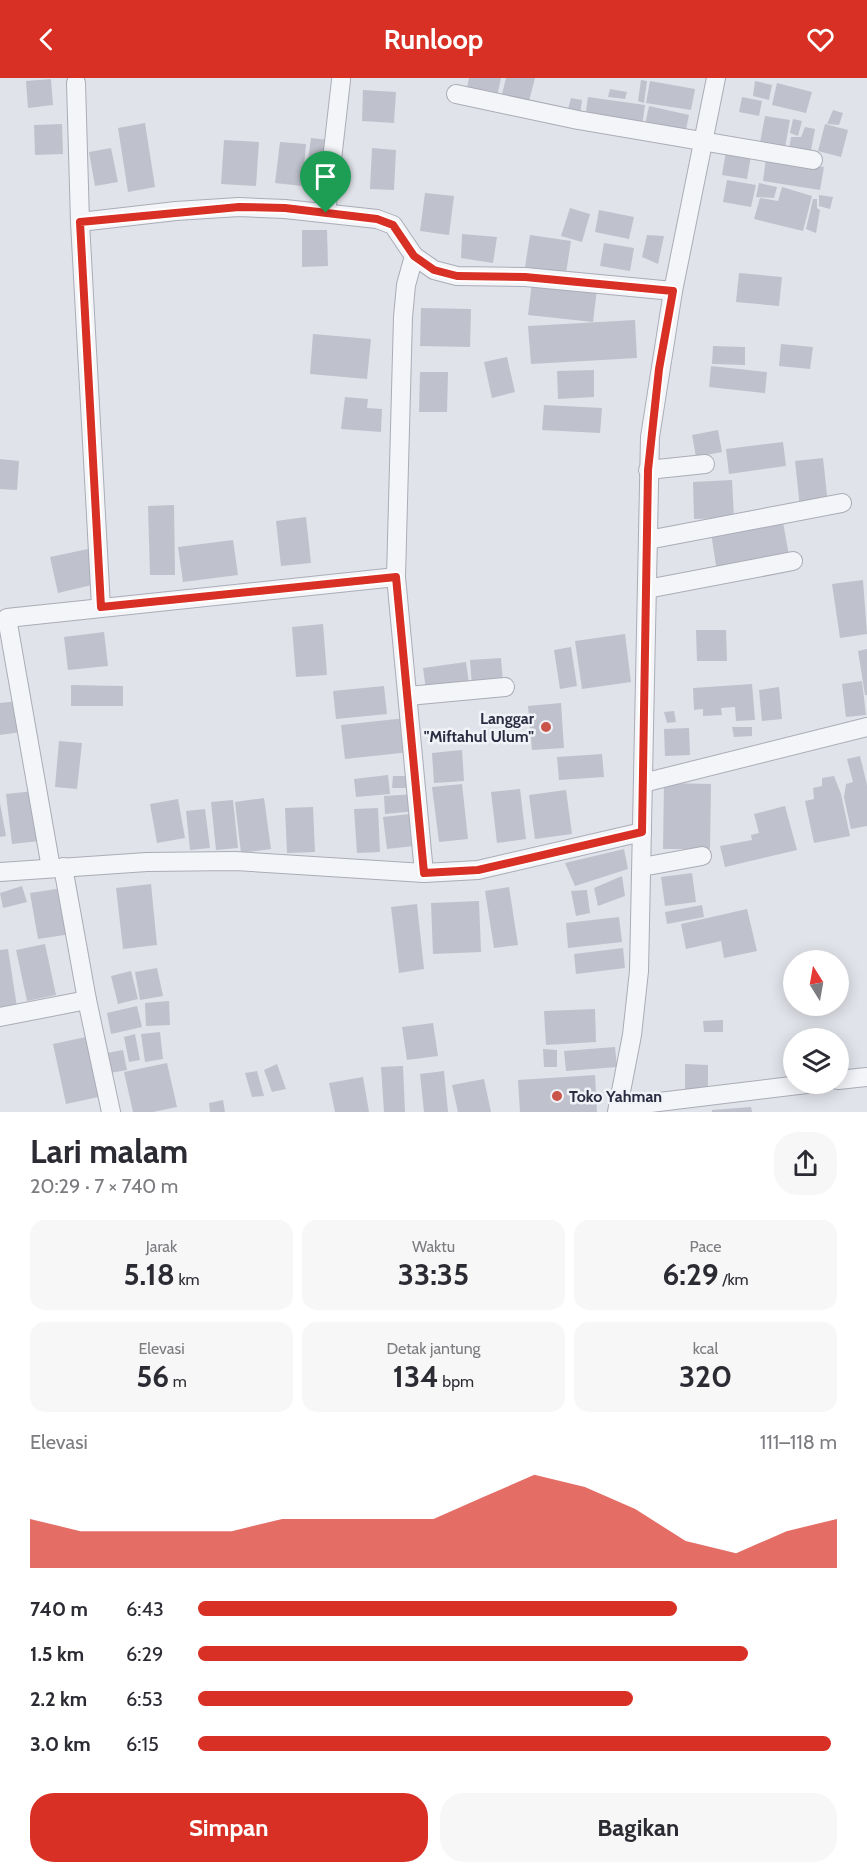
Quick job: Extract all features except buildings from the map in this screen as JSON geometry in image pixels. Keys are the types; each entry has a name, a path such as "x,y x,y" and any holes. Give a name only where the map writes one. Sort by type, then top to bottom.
{"street":[{"path":"716,78 702,139 657,380 648,470 639,971 632,1035 618,1109 783,1087"},
{"path":"326,213 341,80"},
{"path":"76,83 80,222 101,607"},
{"path":"456,94 578,120 702,139 813,160"},
{"path":"80,222 239,207 326,213 377,219 393,225 414,256 434,270 457,276 525,277 673,291"},
{"path":"414,256 406,285 403,317 396,577 424,873"},
{"path":"648,470 705,464"},
{"path":"648,540 842,503"},
{"path":"647,589 793,561"},
{"path":"111,1112 4,618 396,577"},
{"path":"408,696 505,687"},
{"path":"643,783 867,727"},
{"path":"0,872 57,867 235,861 424,873 478,870 642,832"},
{"path":"642,867 702,856"},
{"path":"0,1017 87,1000"},
{"path":"849,1079 867,1077"}],"place":[{"name":"Langgar \"Miftahul Ulum\"","path":"546,727"},
{"name":"Toko Yahman","path":"557,1096"}],"route":[{"path":"239,207 285,208 326,213 377,219 393,225 404,237 414,256 434,270 457,276 525,277 673,291 659,369 648,470 642,832 478,870 424,873 396,577 101,607 80,222 176,211 239,207"}]}
